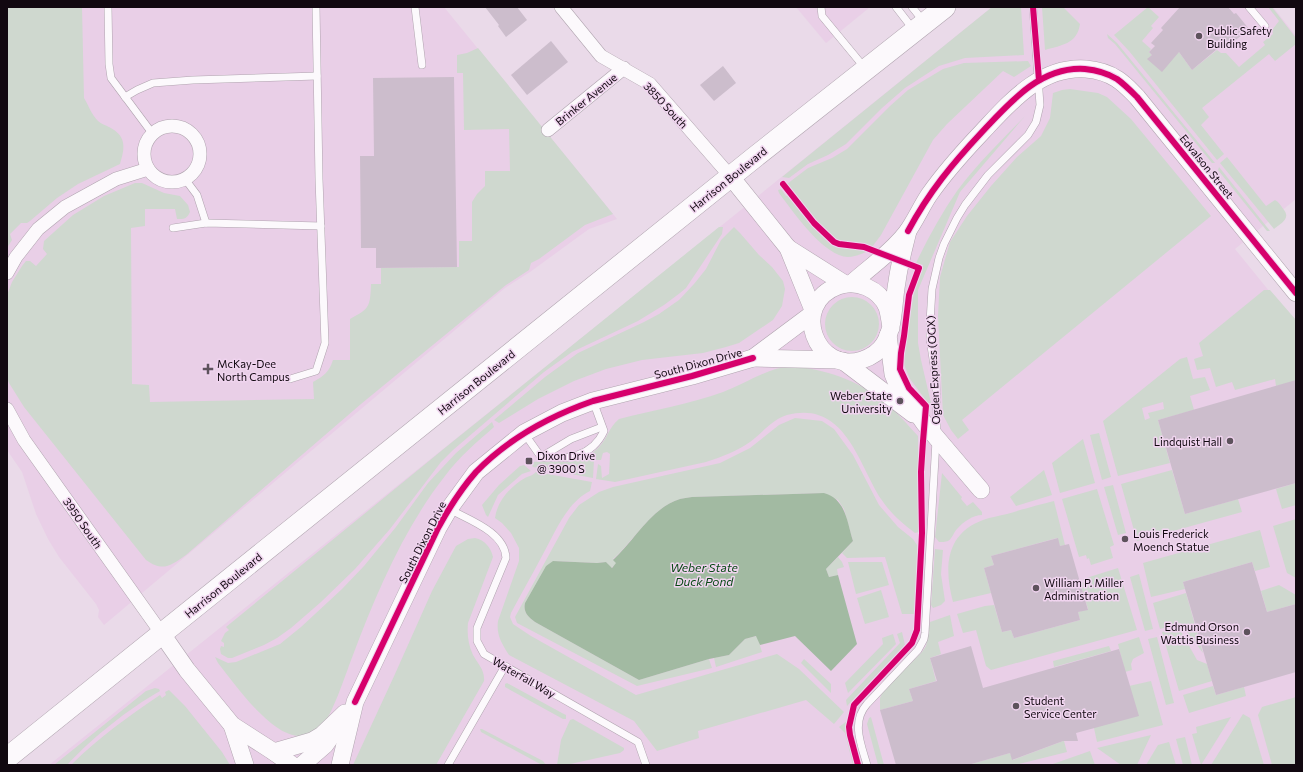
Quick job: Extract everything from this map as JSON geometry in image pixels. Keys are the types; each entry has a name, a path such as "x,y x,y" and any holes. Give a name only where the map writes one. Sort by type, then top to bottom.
{"main road":[{"name":"Harrison Boulevard","path":"7,758 945,7"}],"street":[{"name":"3850 South","path":"561,7 601,56 650,84 731,177"},
{"name":"Brinker Avenue","path":"548,130 624,68"},
{"name":"Edvalson Street","path":"908,231 925,201 948,170 990,123 1025,89 1052,73 1071,69 1089,69 1100,71 1116,79 1138,97 1296,293"},
{"path":"168,125 177,125 193,133 201,149 201,158 198,167 193,174 178,182 161,180 154,176 148,169 144,151 146,141 152,133 159,128 168,125"},
{"path":"7,273 16,257 38,229 65,207 116,179 148,169"},
{"path":"731,177 788,248 812,312 813,333 819,344 828,354 841,361 924,423"},
{"path":"812,312 820,298 832,288 848,284 885,255 908,231"},
{"path":"841,361 859,361 872,356 882,347 890,331 897,280 908,231"},
{"path":"788,248 848,284 866,287 882,298 889,316 893,374 897,384 924,423 981,490"},
{"name":"South Dixon Drive","path":"302,765 326,745 350,708 438,528 449,509 476,472 524,433 562,413 593,400 692,376 753,358 812,312"},
{"name":"South Dixon Drive","path":"753,358 841,361"},
{"name":"3950 South","path":"7,409 24,440 162,634"},
{"path":"162,634 187,670 232,725 292,765"},
{"path":"274,752 312,741 322,735 350,708"},
{"name":"South Dixon Drive","path":"340,765 350,708"},
{"path":"232,725 245,765"}],"lane":[{"path":"108,7 109,64 111,78 152,133"},
{"path":"290,379 316,371 325,343 316,7"},
{"path":"415,7 422,65"},
{"path":"821,7 822,16 866,69"},
{"path":"896,7 920,27"},
{"path":"912,7 920,27"},
{"name":"Ogden Express (OGX)","path":"867,765 858,734 857,726 860,712 915,654 922,645 924,639 937,395 930,322 932,289 939,258 950,230 965,205 988,175 1032,129 1036,122 1040,106 1033,7"},
{"path":"1249,7 1265,26"},
{"path":"125,97 137,90 154,84 193,80 317,76"},
{"path":"185,179 197,195 206,223"},
{"path":"173,228 206,223 321,226"},
{"path":"541,457 566,458 579,454 596,444 604,431 593,400"},
{"path":"541,457 571,439 602,427"},
{"path":"524,433 541,457"},
{"name":"Waterfall Way","path":"449,509 489,531 504,548 506,558 477,628 478,642 484,654 638,742 646,765"},
{"path":"448,765 505,666"}],"shaded area":[{"name":"McKay-Dee North Campus","path":"7,7 444,7 617,219 589,229 530,272 505,288 104,625 98,617 99,610 96,604 59,557 48,539 36,514 22,472 7,450"},
{"path":"7,7 82,7 84,98 98,121 108,126 122,138 123,153 120,164 78,184 57,198 30,221 27,223 21,223 10,234 12,240 7,248"},
{"path":"796,7 870,7 826,43"},
{"name":"Weber State University","path":"992,7 1273,7 1296,36 1296,199 1235,249 1296,324 1296,765 49,765 716,230"},
{"path":"992,7 1021,7 1024,55 965,58 939,66 905,88 882,108 846,144 828,155 808,164 789,178 782,177"},
{"path":"1042,7 1063,7 1080,24 1076,36 1068,43 1045,50"},
{"path":"1148,7 1159,17 1151,26 1153,28 1142,41 1151,49 1149,52 1152,55 1148,59 1179,52 1192,70 1217,50 1221,53 1226,53 1239,67 1265,45 1263,42 1273,34 1272,30 1279,21 1268,7 1272,7 1296,38 1296,44 1275,61 1269,54 1202,108 1209,117 1201,125 1224,154 1217,160 1129,51 1114,35"},
{"path":"1107,34 1117,43 1215,163 1212,163 1115,44 1108,38"},
{"path":"478,48 613,214 585,225 539,259 531,263 529,270 506,285 361,404 186,555 171,565 162,567 152,564 146,560 24,407 9,383 7,378 7,295 12,282 22,266 26,261 30,261 36,266 47,254 43,249 44,241 73,215 104,196 135,183 142,183 164,193 180,196 188,205 190,212 183,219 177,219 175,209 145,209 145,226 131,228 132,384 149,385 150,402 314,399 313,382 326,373 333,360 350,360 350,319 362,312 368,306 371,284 381,284 381,268 459,267 459,241 472,241 472,202 485,186 485,171 510,171 509,129 464,130 463,73 457,73 457,55 467,53"},
{"path":"1028,61 1031,66 1014,77 1003,71 947,124 933,140 881,235 872,247 836,240 819,225 787,184 808,168 832,158 847,149 908,90 943,69 964,63"},
{"path":"1070,89 1098,93 1107,97 1131,119 1211,216 962,420 969,430 958,439 943,415 938,316 940,277 950,242 967,216 991,186 1017,157 1041,136 1050,118 1053,93"},
{"path":"1025,116 960,192 918,290 918,343 931,403 928,403 910,379 903,362 902,352 907,337 915,285 923,267 923,265 916,263 935,226 957,191 981,162"},
{"path":"1227,157 1266,206 1275,200 1286,213 1285,219 1282,223 1274,229 1220,163"},
{"path":"1219,167 1270,231 1267,231 1218,170"},
{"path":"781,189 786,196 789,195 810,223 829,242 842,247 863,248 866,252 856,256 846,257 830,250 814,236 799,219 779,193 778,190"},
{"path":"719,227 723,227 722,234 686,288 664,305 638,321 572,352 544,372 453,450 441,462 390,529 355,569 321,602 291,628 264,645 232,658 228,658 221,654 220,649 221,646 224,647 224,643 221,641 225,633 229,630 226,627"},
{"path":"734,227 772,267 783,281 785,289 782,306 773,320 739,343 726,347 703,353 642,360 606,369 574,381 538,399 499,423 494,420 545,377 578,353 644,322 659,314 679,300 706,269 721,240"},
{"path":"1264,290 1270,290 1296,320 1296,381 1276,386 1275,379 1235,390 1232,382 1216,387 1210,368 1197,370 1194,359 1203,356 1199,343"},
{"path":"847,297 857,297 871,305 877,314 879,324 877,334 871,343 857,351 847,351 837,346 830,339 825,329 825,319 830,309 837,302"},
{"path":"1187,357 1193,379 1205,377 1210,390 1190,396 1194,410 1158,420 1170,463 1118,476 1103,421 1180,359","holes":["1163,402 1164,409 1148,413 1150,418 1145,420 1142,408"]},
{"path":"792,366 829,373 851,381 873,393 888,405 918,436 921,525 919,532 915,533 906,526 893,514 881,499 847,438 836,425 823,417 807,413 782,417 772,423 745,445 718,458 615,482 596,479 598,464 601,466 602,478 609,474 610,454 607,452 603,453 601,460 594,460 593,478 533,467 530,462 566,462 582,459 599,447 612,426 619,419 710,396 774,370"},
{"path":"795,418 822,421 834,429 853,455 879,505 898,527 913,539 917,545 918,560 916,614 902,614 885,557 847,558 842,553 853,541 844,509 838,500 824,493 692,497 680,499 661,509 644,525 613,559 617,563 611,568 606,562 554,561 546,566 525,603 527,614 535,622 639,680 709,659 712,668 637,686 517,623 515,617 569,518 579,505 599,492 613,487 720,463 750,448 779,425"},
{"path":"492,422 494,427 450,469 430,496 404,539 381,585 339,693 325,722 320,728 308,735 296,736 283,731 270,723 246,698 218,663 215,657 228,663 236,662 280,644 301,627 342,589 364,566 396,527 428,483 456,453"},
{"path":"1099,433 1111,477 1102,480 1090,435"},
{"path":"1083,439 1095,483 1060,493 1052,463"},
{"path":"524,465 531,471 522,474 498,495 488,517 482,505 499,485 520,466"},
{"path":"1044,470 1052,495 1016,506 1010,497"},
{"path":"1172,470 1185,514 1238,499 1242,512 1137,541 1121,484"},
{"path":"536,472 592,482 590,491 574,503 562,519 511,613 510,617 513,624 531,636 636,695 777,654 799,669 844,712 834,724 806,700 698,731 699,738 657,751 634,721 509,655 499,635 498,621 519,561 519,548 511,533 495,518 496,512 502,500 510,490 520,481"},
{"path":"942,473 962,497 961,499 967,506 973,502 982,512 982,515 975,516 965,521 957,529 951,539 945,542 939,542 935,537"},
{"path":"1296,483 1296,505 1282,509 1276,489"},
{"path":"1113,485 1126,533 1118,535 1104,487"},
{"path":"1097,489 1114,545 1110,547 1113,558 1091,565 1089,558 1087,559 1086,555 1079,557 1062,499"},
{"path":"1054,501 1065,545 1060,546 1057,538 991,556 994,565 984,568 991,593 953,602 949,577 950,554 954,543 961,534 970,526 983,520"},
{"path":"1296,519 1296,578 1287,573 1273,526"},
{"path":"1260,530 1270,567 1255,571 1252,562 1183,582 1185,589 1151,597 1143,563"},
{"path":"475,538 487,545 493,557 468,623 470,647 482,670 484,681 436,765 353,765 432,591 456,546 468,539"},
{"path":"935,549 943,550 941,574 945,601 941,605 933,608 931,605"},
{"path":"838,557 844,567 837,569 838,575 829,577 826,569"},
{"path":"848,562 882,562 889,585 856,594"},
{"path":"1118,568 1137,630 991,670 986,666 976,630 963,633 957,614 994,605 1002,632 1011,630 1014,638 1080,620 1078,612 1088,609 1080,583 1084,582 1083,579"},
{"path":"1139,574 1153,629 1145,631 1130,577"},
{"path":"1279,585 1296,595 1296,604 1267,612 1261,591"},
{"path":"881,590 889,617 865,624 857,598"},
{"path":"1186,593 1203,653 1180,623 1160,629 1153,603"},
{"path":"950,615 954,636 938,642 941,654 930,658 936,681 909,689 913,701 880,710 880,698 883,691 922,652 926,646 930,622"},
{"path":"1179,628 1197,660 1207,664 1212,681 1179,691 1162,632"},
{"path":"902,632 905,645 847,706 846,700 900,643 897,634"},
{"path":"893,634 896,644 848,693 845,683 883,644 882,638"},
{"path":"757,636 762,652 716,667 714,658 729,655 745,639"},
{"path":"1139,637 1144,653 1133,659 1131,664 1132,670 1125,672 1118,644"},
{"path":"1157,637 1174,703 1166,705 1148,639"},
{"path":"1109,646 1111,651 1054,667 1053,661"},
{"path":"804,659 831,684 831,693 801,663"},
{"path":"1151,681 1163,725 1097,742 1094,728 1129,686"},
{"path":"507,683 566,715 566,719 563,719 505,687 505,684"},
{"path":"1213,686 1216,695 1244,687 1246,696 1189,713 1183,695"},
{"path":"155,688 159,689 160,691 135,706 111,725 67,765 54,765 146,691"},
{"path":"169,690 185,706 222,752 230,765 71,765 114,728 160,695 162,698 166,695 165,692"},
{"path":"1296,697 1296,765 1272,765 1258,715 1262,707"},
{"path":"1243,714 1250,718 1264,765 1211,765"},
{"path":"871,717 884,765 878,765 867,724 869,718"},
{"path":"1231,717 1201,765 1192,734 1197,733 1196,727"},
{"path":"573,719 624,748 624,750 620,753 566,765 557,765 561,740 570,720"},
{"path":"847,721 858,765 853,765 845,733 839,727"},
{"path":"480,729 543,761 546,765 542,765 481,732"},
{"path":"1151,735 1137,765 1121,765 1097,748"},
{"path":"1185,737 1192,765 1183,765 1176,739"},
{"path":"1063,741 1067,752 1015,765 968,765 1010,753 1013,760"},
{"path":"1169,742 1176,765 1146,765 1158,745"},
{"path":"1090,751 1095,765 1050,765"}],"water":[{"name":"Weber State Duck Pond","path":"824,493 837,500 841,506 847,519 853,541 826,569 829,577 838,575 857,644 831,671 795,636 760,645 756,636 745,639 729,655 709,659 639,680 535,622 525,612 525,603 546,566 553,561 606,562 612,568 616,563 613,560 644,525 661,509 680,499 692,497"}],"building":[{"path":"485,7 517,7 527,20 506,37"},
{"name":"Public Safety Building","path":"1180,7 1228,7 1234,14 1236,13 1249,29 1226,48 1223,44 1192,70 1179,52 1162,72 1147,59 1152,55 1149,52 1155,46 1151,43 1163,30 1161,28"},
{"path":"551,41 568,62 527,95 511,75"},
{"path":"723,66 736,83 714,101 700,85"},
{"path":"454,77 457,267 376,268 376,248 361,248 360,156 374,156 373,78"},
{"name":"Lindquist Hall","path":"1296,380 1296,483 1185,514 1158,420"},
{"name":"William P. Miller Administration","path":"1058,538 1060,546 1069,544 1088,610 1078,612 1080,620 1014,638 1011,630 1002,632 984,568 994,565 991,556"},
{"name":"Edmund Orson Wattis Business","path":"1252,562 1267,612 1296,604 1296,672 1216,695 1183,582"},
{"name":"Student Service Center","path":"971,646 983,688 1119,649 1139,716 1076,733 1078,741 1063,741 1012,760 1010,753 968,765 896,765 880,710 913,701 909,689 937,681 930,658"}],"cycle path":[{"path":"1033,7 1039,80"},
{"path":"908,231 924,204 951,167 1015,98 1040,80 1054,73 1069,70 1089,69 1105,73 1117,79 1137,97 1296,293"},
{"path":"783,184 814,223 834,242 864,247 919,268 909,295 900,369 909,388 926,406 921,472 922,533 917,630 912,643 854,705 849,727 858,765"},
{"path":"355,702 438,528 465,485 488,460 530,430 577,407 593,401 692,376 753,358"}],"place":[{"name":"Public Safety Building","path":"1199,36"},
{"name":"McKay-Dee North Campus","path":"208,369"},
{"name":"Weber State University","path":"900,401"},
{"name":"Lindquist Hall","path":"1230,441"},
{"name":"Dixon Drive @ 3900 S","path":"529,461"},
{"name":"Louis Frederick Moench Statue","path":"1125,539"},
{"name":"William P. Miller Administration","path":"1036,588"},
{"name":"Edmund Orson Wattis Business","path":"1247,632"},
{"name":"Student Service Center","path":"1016,706"}]}
